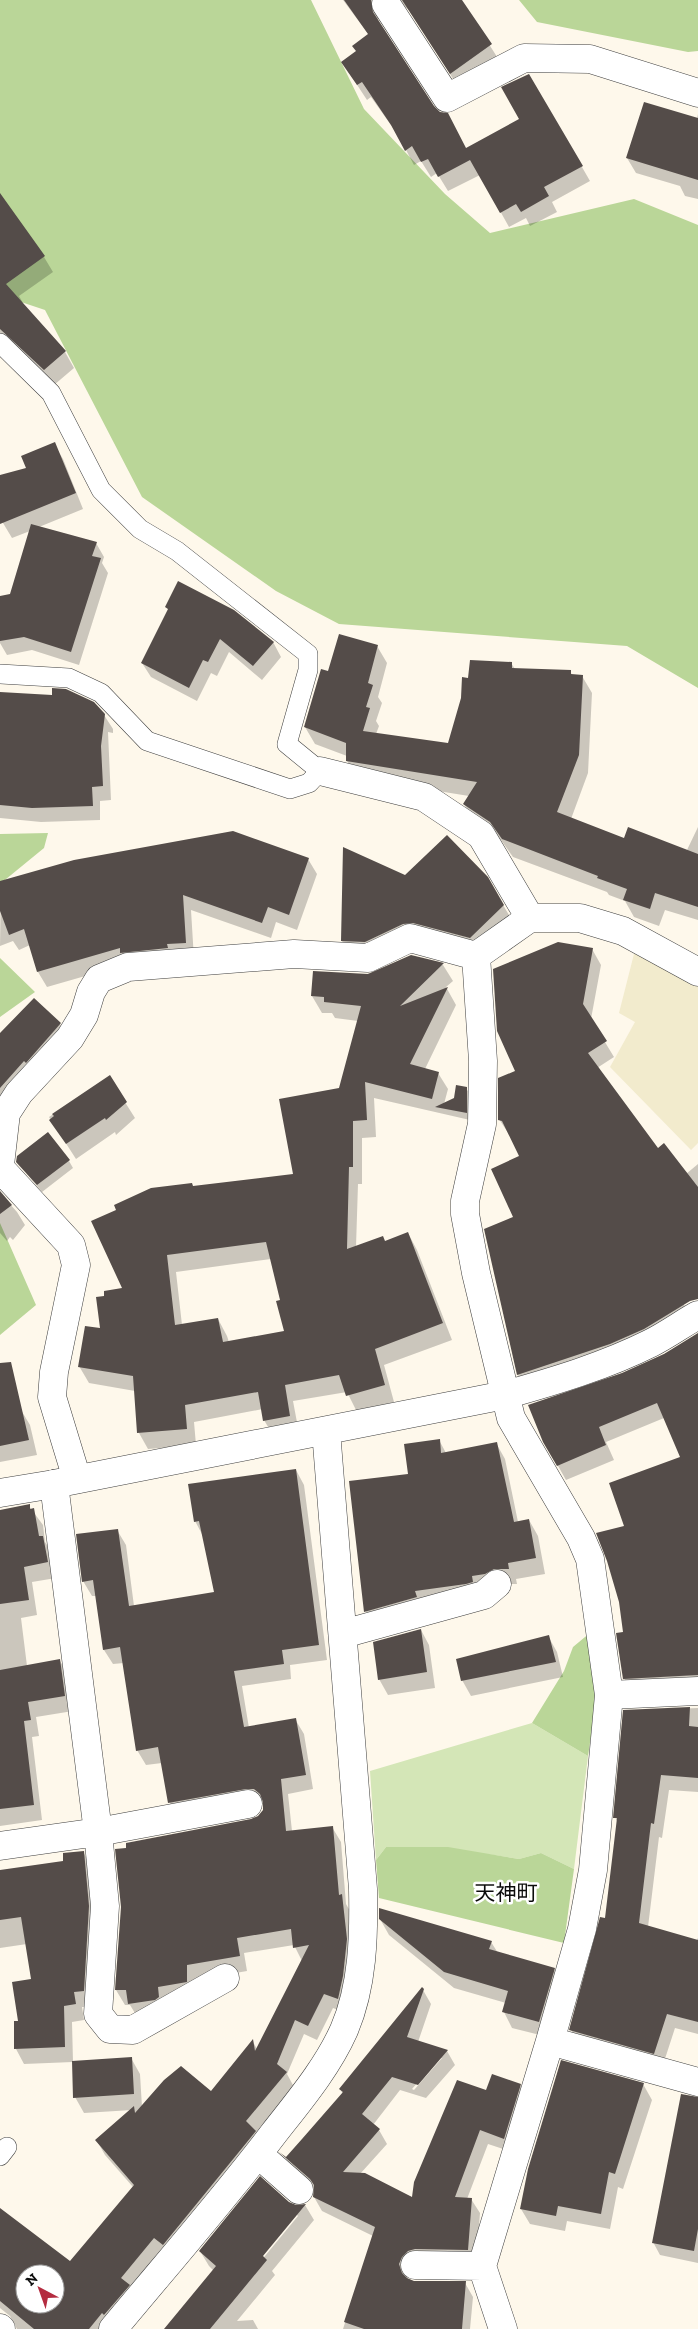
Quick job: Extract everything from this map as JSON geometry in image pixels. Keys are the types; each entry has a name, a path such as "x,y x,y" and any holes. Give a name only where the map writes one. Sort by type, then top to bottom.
{"street":[{"path":"386,4 447,98 524,58 590,59 698,93"},
{"path":"320,771 424,797 481,835 530,918"},
{"path":"476,956 530,918 580,918 615,928 656,948 698,972"},
{"path":"225,1978 132,2030 110,2029 98,2014 105,1906 66,1481 52,1397 54,1372 76,1266 71,1245 0,1167 6,1112 19,1093 70,1038 84,1015 91,992 99,979 128,967 294,954 368,958 410,938 476,956"},
{"path":"476,956 484,1061 482,1124 465,1201 465,1214 511,1418 581,1538 590,1559 609,1695 592,1870 582,1929 482,2266 503,2329"},
{"path":"0,1492 66,1481 505,1395 609,1362 651,1342 698,1315"},
{"path":"114,2329 258,2154 328,2060 344,2029 360,1968 364,1927 363,1889 353,1784 326,1431"},
{"path":"343,1634 484,1595 497,1584"},
{"path":"609,1695 698,1691"},
{"path":"0,1846 98,1832 248,1804"},
{"path":"550,2041 698,2082"},
{"path":"258,2154 299,2190"},
{"path":"415,2265 482,2266"}],"lane":[{"path":"0,343 50,393 101,490 140,529 177,551 308,654 308,670 287,744 320,771 309,783 290,789 147,741 100,693 68,678 0,674"}],"shaded area":[{"path":"635,950 698,987 698,1143 691,1150 610,1067 635,1022 619,1013"}],"green space":[{"path":"0,0 311,0 364,109 445,194 490,233 634,199 698,225 698,688 627,646 339,624 276,591 142,497 45,310 0,295"},
{"path":"519,0 698,0 698,51 688,52 537,22"},
{"path":"48,833 44,848 0,884 0,834"},
{"path":"0,958 35,992 0,1017"},
{"path":"0,1223 36,1305 0,1335"},
{"path":"591,1632 598,1690 588,1756 532,1723 564,1671 573,1647"},
{"path":"532,1723 588,1756 574,1869 541,1853 519,1859 494,1855 386,1847 376,1860 370,1771"},
{"path":"386,1847 448,1847 519,1859 541,1853 574,1869 564,1943 379,1898 376,1860"}],"building":[{"path":"344,0 371,0 373,12 434,106 440,112 448,113 466,148 519,119 501,87 529,74 583,166 544,187 549,196 521,212 516,204 500,213 470,160 438,177 428,159 421,162 412,146 405,151 391,125 362,82 357,85 341,62 356,51 352,46 368,34"},
{"path":"402,0 462,0 492,44 450,74"},
{"path":"644,102 698,118 698,180 626,158"},
{"path":"0,193 45,256 6,284 66,351 44,370 0,329"},
{"path":"55,442 76,493 0,524 0,475 26,468 21,456"},
{"path":"31,524 97,542 92,556 101,558 71,652 24,637 0,641 0,596 10,594"},
{"path":"178,581 234,610 274,642 253,666 220,639 208,662 203,660 189,688 141,663 168,609 165,607"},
{"path":"339,634 378,645 368,683 373,685 366,707 370,708 363,731 448,743 461,698 462,677 468,678 470,660 512,662 512,668 571,670 571,674 583,675 579,755 557,812 624,838 628,827 698,854 698,907 655,893 650,909 623,900 627,889 502,839 490,822 463,804 477,782 346,761 346,743 304,727 321,669 328,671"},
{"path":"52,688 66,689 94,702 105,714 101,746 103,786 92,787 93,806 32,808 0,805 0,692 52,695"},
{"path":"233,831 309,858 289,915 268,907 262,923 183,895 186,943 167,944 168,948 120,953 120,948 37,972 24,929 9,935 0,911 0,881 74,860"},
{"path":"447,835 488,877 504,905 470,938 413,923 403,924 365,942 341,941 343,847 405,875"},
{"path":"558,942 593,948 583,1004 607,1041 588,1053 658,1148 664,1143 698,1187 698,1299 690,1301 644,1329 610,1344 517,1375 484,1229 513,1217 491,1169 519,1156 502,1121 498,1120 498,1078 515,1071 497,1031 493,969"},
{"path":"411,955 444,963 400,1006 448,987 410,1064 439,1072 432,1099 365,1082 367,1120 353,1121 353,1167 349,1167 347,1249 383,1236 385,1241 408,1232 443,1323 375,1349 385,1385 346,1396 339,1375 285,1385 290,1416 263,1421 258,1392 185,1405 187,1429 137,1433 133,1376 78,1367 85,1326 100,1328 96,1297 104,1296 104,1291 122,1288 91,1221 116,1210 114,1205 151,1188 192,1183 193,1186 293,1174 279,1099 339,1088 361,1006 324,1002 324,997 311,996 313,971 368,974","holes":["266,1242 280,1300 276,1301 284,1331 223,1342 218,1318 175,1325 167,1255"]},
{"path":"34,998 61,1023 26,1063 24,1061 0,1088 0,1033"},
{"path":"110,1075 127,1102 106,1120 105,1118 66,1144 49,1120 54,1116 52,1114"},
{"path":"456,1085 467,1087 467,1113 435,1107 454,1098"},
{"path":"48,1132 70,1160 37,1185 16,1162 17,1156"},
{"path":"0,1191 12,1205 0,1214"},
{"path":"698,1333 698,1675 623,1679 616,1633 623,1632 619,1602 607,1561 596,1533 624,1526 609,1483 680,1457 657,1403 599,1427 606,1445 557,1466 543,1442 528,1405 622,1373 664,1354"},
{"path":"11,1362 29,1440 0,1446 0,1363"},
{"path":"440,1439 441,1453 497,1442 514,1522 529,1519 536,1558 508,1563 509,1569 494,1569 485,1574 472,1576 473,1582 466,1584 415,1591 417,1597 364,1612 349,1481 408,1474 404,1444"},
{"path":"296,1469 319,1645 282,1650 284,1664 234,1671 244,1727 296,1718 306,1775 281,1779 286,1831 333,1826 339,1895 342,1894 347,1939 343,1976 338,1999 324,1994 308,2026 295,2020 277,2064 287,2072 246,2121 256,2131 163,2245 154,2238 121,2278 130,2285 104,2315 102,2313 89,2329 34,2329 16,2314 65,2314 65,2264 15,2264 15,2313 0,2301 0,2208 70,2261 134,2185 95,2140 134,2106 135,2113 164,2080 181,2066 211,2091 253,2039 255,2051 309,1945 293,1948 291,1929 237,1938 240,1956 187,1965 187,1982 158,1987 159,1997 155,2000 128,2004 126,1990 115,1990 121,1907 115,1849 126,1848 126,1843 251,1819 258,1816 263,1810 260,1794 254,1789 168,1803 158,1747 136,1751 120,1647 103,1650 93,1580 82,1582 76,1534 118,1529 129,1606 214,1592 199,1521 194,1522 188,1484"},
{"path":"30,1504 30,1509 34,1508 39,1536 43,1536 48,1562 24,1567 29,1600 0,1604 0,1510"},
{"path":"421,1629 427,1672 378,1680 373,1642"},
{"path":"549,1635 556,1662 461,1681 456,1659"},
{"path":"60,1659 65,1696 28,1702 31,1720 24,1721 34,1805 0,1809 0,1670"},
{"path":"690,1707 689,1726 698,1727 698,1778 661,1775 654,1824 651,1823 639,1923 698,1940 698,2022 667,2014 654,2054 569,2030 600,1917 605,1918 617,1818 613,1818 623,1710"},
{"path":"84,1851 89,1906 84,1991 74,1992 76,2004 64,2006 65,2047 14,2049 14,2021 18,2021 12,1982 31,1979 21,1917 0,1920 0,1870 63,1861 63,1853"},
{"path":"379,1908 492,1941 489,1949 555,1968 539,2022 502,2012 508,1991 444,1972 379,1919"},
{"path":"422,1987 424,1989 407,2037 448,2050 418,2085 392,2077 362,2114 380,2129 343,2172 365,2173 412,2197 414,2182 457,2080 486,2090 492,2074 521,2084 504,2139 480,2130 455,2197 472,2198 468,2250 415,2249 408,2251 402,2257 399,2264 402,2273 414,2281 466,2281 462,2329 364,2329 344,2322 375,2227 313,2197 314,2185 310,2179 279,2152 286,2157 343,2092 339,2089"},
{"path":"132,2057 134,2094 73,2098 72,2061"},
{"path":"561,2060 644,2083 615,2174 609,2172 601,2214 558,2206 556,2216 520,2209 528,2169"},
{"path":"681,2094 698,2097 698,2229 694,2251 652,2243"},
{"path":"260,2176 289,2202 296,2205 306,2204 263,2256 267,2260 210,2329 164,2329 216,2266 199,2251"}],"district":[{"name":"天神町","path":"506,1892"}]}
